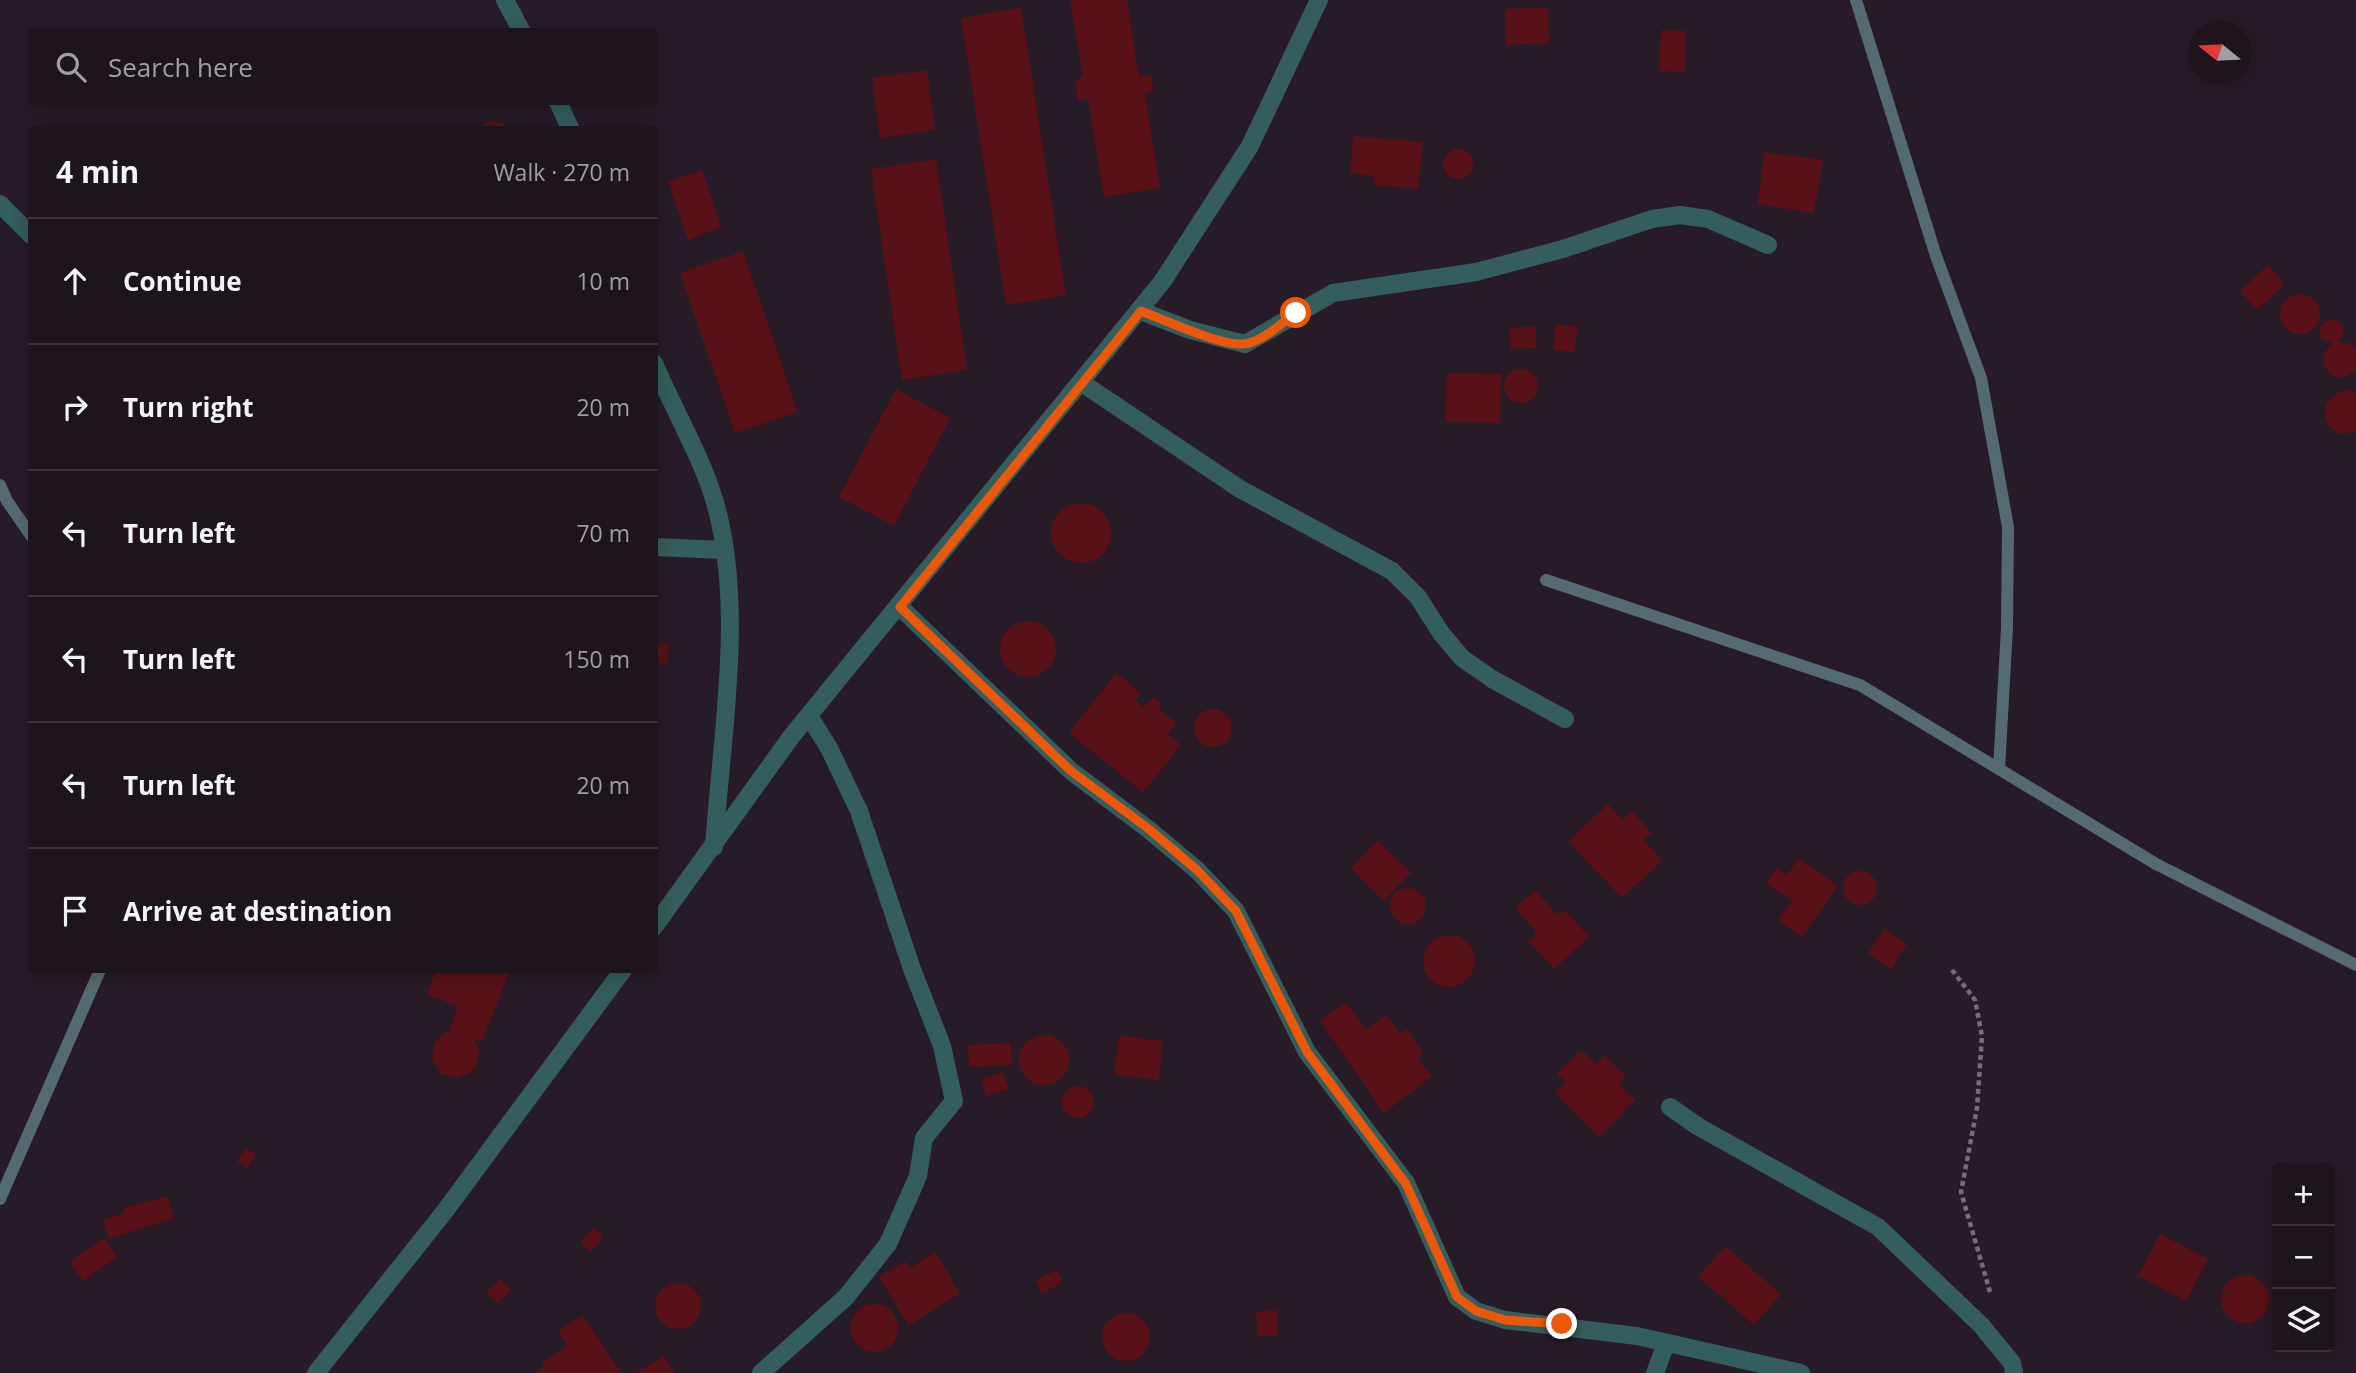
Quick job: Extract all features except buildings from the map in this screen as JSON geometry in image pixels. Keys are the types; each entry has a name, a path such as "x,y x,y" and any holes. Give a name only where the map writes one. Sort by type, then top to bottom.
{"street":[{"path":"505,0 520,28"},
{"path":"658,922 809,716 1141,311 1250,146 1319,0"},
{"path":"559,105 569,126"},
{"path":"0,204 28,232"},
{"path":"1141,311 1190,330 1245,344 1333,293 1476,272 1563,249 1652,219 1680,215 1708,219 1768,245"},
{"path":"658,372 714,499 729,573 729,658 714,847"},
{"path":"1082,383 1240,489 1392,571 1418,597 1441,633 1462,657 1492,678 1565,719"},
{"path":"658,547 724,550"},
{"path":"900,607 1071,771 1187,862 1236,911 1307,1052 1406,1184 1457,1297 1476,1311 1505,1320 1562,1324 1666,1343 1801,1373"},
{"path":"761,1373 846,1297 888,1244 918,1176 924,1138 954,1101 942,1046 908,958 859,811 829,748 809,716"},
{"path":"316,1373 445,1211 621,973"},
{"path":"1670,1107 1699,1127 1878,1227 1981,1325 2012,1363 2014,1373"},
{"path":"1655,1373 1666,1343"}],"path":[{"path":"1952,970 1975,1000 1982,1037 1977,1108 1961,1192 1993,1301"}],"waterway":[{"path":"1856,0 1936,256 1981,378 2008,527 2007,628 1999,769"},
{"path":"0,485 7,501 28,531"},
{"path":"1546,580 1860,685 2156,864 2356,965"},
{"path":"0,1199 99,973"}],"route":[{"path":"1296,313 1268,333 1245,344 1190,330 1141,311 990,492 900,607 1071,771 1149,829 1197,870 1236,911 1307,1052 1406,1184 1446,1279 1457,1297 1476,1311 1505,1320 1562,1324"}]}
